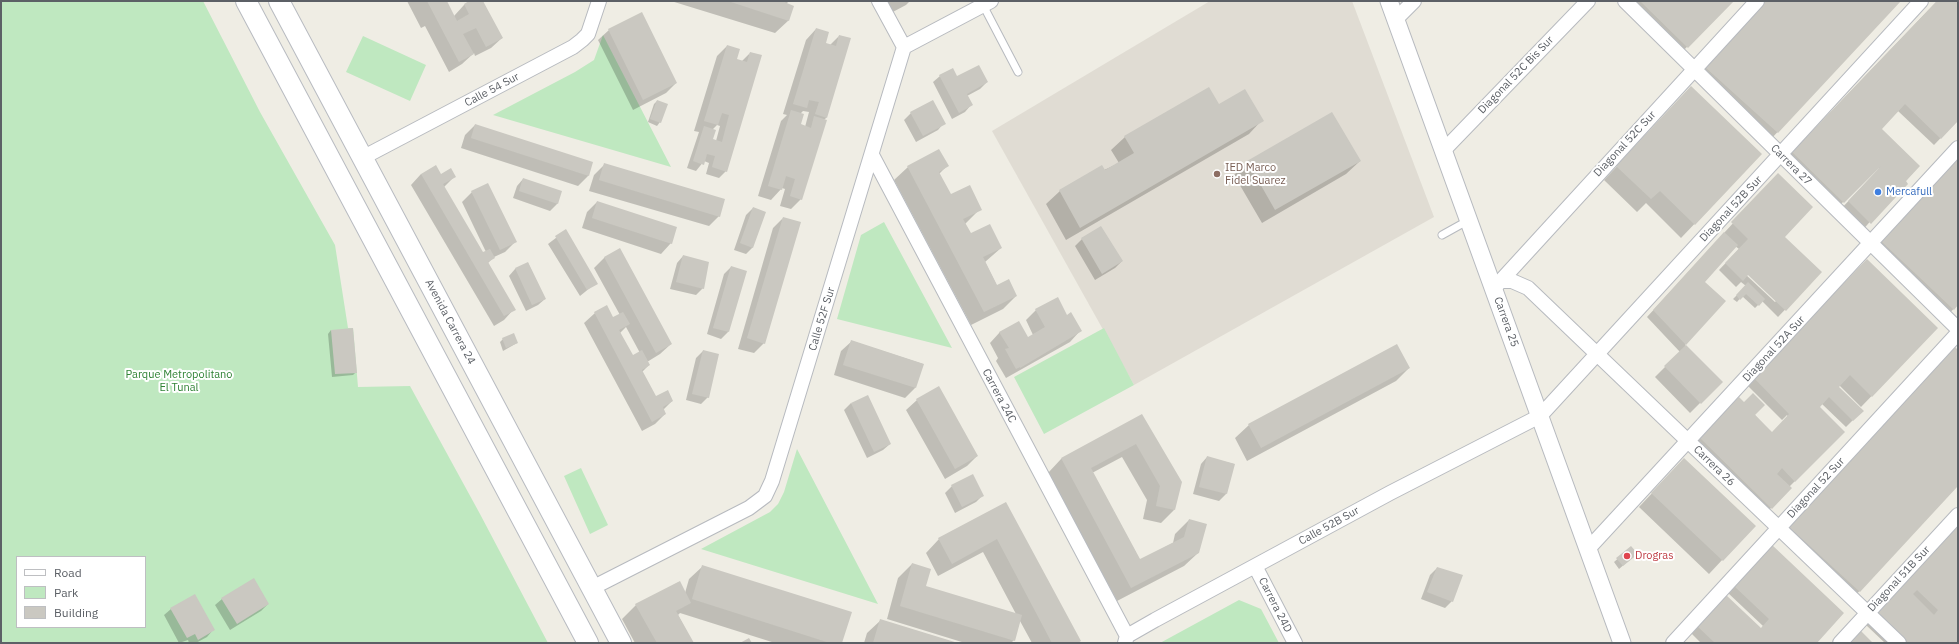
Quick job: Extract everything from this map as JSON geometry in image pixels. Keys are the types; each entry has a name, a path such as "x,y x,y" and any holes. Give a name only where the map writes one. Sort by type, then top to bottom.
{"main road":[{"path":"246,1 588,643"},
{"name":"Avenida Carrera 24","path":"278,1 622,643"}],"street":[{"name":"Calle 54 Sur","path":"362,158 573,46 588,34 599,1"},
{"path":"878,1 904,48 988,3"},
{"name":"Carrera 25","path":"1389,1 1469,220 1497,284 1540,416 1622,643"},
{"path":"1396,19 1414,1"},
{"name":"Diagonal 52C Bis Sur","path":"1444,150 1588,1"},
{"name":"Carrera 27","path":"1625,1 1958,329"},
{"name":"Diagonal 52C Sur","path":"1497,284 1757,1"},
{"name":"Diagonal 52B Sur","path":"1540,416 1921,1"},
{"name":"Calle 52F Sur","path":"592,588 749,508 765,496 772,481 904,48"},
{"name":"Diagonal 52A Sur","path":"1588,549 1689,442 1958,148"},
{"name":"Carrera 24C","path":"872,155 1126,639"},
{"name":"Carrera 26","path":"1519,261 1520,271 1528,288"},
{"name":"Carrera 26","path":"1497,284 1512,281 1528,288 1899,643"},
{"name":"Diagonal 52 Sur","path":"1673,643 1958,333"},
{"name":"Calle 52B Sur","path":"1126,639 1255,566 1390,493 1540,416"},
{"name":"Diagonal 51B Sur","path":"1840,643 1958,515"},
{"name":"Carrera 24D","path":"1255,566 1295,643"}],"lane":[{"path":"988,3 1018,72"},
{"path":"1442,235 1469,220"}],"shaded area":[{"name":"IED Marco Fidel Suarez","path":"1210,1 1352,1 1434,217 1134,385 992,131"}],"green space":[{"name":"Parque Metropolitano El Tunal","path":"1,1 203,1 260,112 335,245 348,328 353,328 358,387 410,386 548,643 1,643"},
{"path":"603,35 671,167 493,115 575,72 594,60"},
{"path":"363,36 426,65 410,101 346,72"},
{"path":"884,222 952,348 837,319 861,235"},
{"path":"1104,328 1134,385 1044,434 1014,377"},
{"path":"797,449 878,604 701,549 770,512 778,504 784,492"},
{"path":"581,468 608,525 590,534 564,476"},
{"path":"1239,600 1261,609 1279,643 1160,643"}],"building":[{"path":"427,1 447,1 457,21 469,14 464,4 469,1 483,1 503,38 486,47 476,28 463,34 474,54 459,62"},
{"path":"728,1 782,1 794,6 789,21"},
{"path":"1640,1 1734,1 1688,48"},
{"path":"1763,1 1901,1 1778,133 1705,67"},
{"path":"1937,1 1958,1 1958,121 1941,139 1905,104 1882,129 1920,166 1906,181 1908,184 1871,224 1848,201 1882,165 1844,203 1792,152"},
{"path":"642,12 677,83 643,100 608,29"},
{"path":"816,28 829,32 826,43 836,46 839,35 851,38 827,118 815,114 819,102 809,100 807,108 793,104"},
{"path":"727,45 740,49 737,59 747,62 750,52 762,55 727,172 712,167 715,156 707,154 704,165 693,161 704,126 716,130 713,139 722,142 729,115 722,113 718,125 704,121"},
{"path":"979,65 988,82 967,94 973,105 959,113 939,75 953,68 957,76"},
{"path":"1691,86 1762,154 1695,225 1660,191 1651,199 1616,166"},
{"path":"1209,87 1219,104 1245,89 1264,121 1080,228 1059,190 1102,165 1105,170 1134,153 1124,136"},
{"path":"657,100 668,104 661,123 650,119"},
{"path":"933,100 946,124 923,136 910,112"},
{"path":"791,110 804,114 801,124 811,128 814,116 827,120 802,200 790,196 795,179 786,176 782,190 768,186"},
{"path":"1332,112 1361,161 1275,210 1247,161"},
{"path":"475,124 593,162 589,176 471,138"},
{"path":"939,149 949,166 939,172 951,194 970,185 982,210 963,219 971,233 990,224 1002,248 983,257 997,285 1009,279 1017,296 984,312 907,166"},
{"path":"1958,158 1958,305 1954,310 1881,241"},
{"path":"604,163 725,199 720,217 599,180"},
{"path":"436,165 441,174 451,168 456,177 443,184 483,252 490,249 495,258 488,262 516,310 504,316 421,174"},
{"path":"1778,173 1813,207 1785,237 1822,272 1786,311 1748,275 1743,281 1725,263 1748,239 1731,222"},
{"path":"523,178 562,191 558,204 519,191"},
{"path":"488,183 517,242 500,250 471,191"},
{"path":"597,201 677,227 672,244 592,218"},
{"path":"753,207 766,212 753,248 740,243"},
{"path":"783,217 801,222 765,344 747,338"},
{"path":"1101,226 1123,261 1102,274 1081,238"},
{"path":"566,229 598,284 587,290 555,236"},
{"path":"1724,232 1738,245 1705,282 1726,301 1686,345 1653,310"},
{"path":"620,248 672,344 656,353 604,257"},
{"path":"683,255 709,262 704,289 676,282"},
{"path":"1867,259 1938,328 1872,397 1850,375 1839,387 1864,411 1853,421 1829,397 1820,407 1845,432 1795,482 1782,468 1777,474 1792,488 1772,509 1699,437 1739,397 1744,402 1753,393 1765,405 1755,415 1772,432 1789,414 1753,377"},
{"path":"528,262 546,299 532,305 515,268"},
{"path":"731,266 747,271 729,332 713,328"},
{"path":"1748,282 1765,299 1759,306 1746,294 1740,300 1736,295"},
{"path":"1058,297 1067,315 1071,312 1082,331 1016,369 1005,349 1009,348 999,332 1019,321 1028,337 1045,327 1035,309"},
{"path":"607,305 613,317 623,312 630,324 619,330 633,355 642,350 650,365 642,370 656,396 668,390 673,401 663,407 666,414 652,422 594,312"},
{"path":"353,328 357,373 335,374 331,330"},
{"path":"514,333 518,343 506,348 502,338"},
{"path":"851,340 924,364 916,388 843,365"},
{"path":"1397,344 1410,368 1261,448 1248,424"},
{"path":"1686,345 1723,382 1701,404 1664,366"},
{"path":"1953,345 1958,350 1958,486 1860,592 1788,526"},
{"path":"703,350 719,354 709,398 692,394"},
{"path":"939,386 978,456 955,469 916,399"},
{"path":"868,395 891,444 874,452 851,403"},
{"path":"1142,414 1182,482 1175,510 1156,506 1160,486 1136,444 1091,468 1140,559 1184,537 1189,519 1207,524 1199,553 1131,588 1061,458"},
{"path":"1207,456 1235,464 1227,494 1199,487"},
{"path":"1684,458 1756,526 1723,561 1651,493"},
{"path":"973,474 984,496 962,507 951,485"},
{"path":"1006,502 1081,641 1078,643 1052,643 997,539 952,564 938,538"},
{"path":"1958,522 1958,643 1906,643 1876,614","holes":["1917,590 1938,610 1934,615 1913,594"]},
{"path":"1771,544 1844,613 1817,643 1715,643 1696,625 1725,594 1761,628 1769,619 1733,585"},
{"name":"Drogras","path":"1631,546 1638,554 1623,566 1616,558"},
{"path":"912,563 931,569 926,586 1022,615 1015,641 900,606"},
{"path":"702,565 852,612 842,643 830,643 692,599"},
{"path":"1437,567 1463,575 1453,602 1427,592"},
{"path":"254,578 269,604 237,624 221,598"},
{"path":"680,581 691,603 676,611 694,643 657,643 635,604"},
{"path":"195,594 215,630 198,640 195,634 187,638 170,608"},
{"path":"880,619 958,643 873,643"},
{"path":"1861,631 1873,643 1850,643"},
{"path":"749,638 752,643 740,643"}],"place":[{"name":"IED Marco Fidel Suarez","path":"1217,174"},
{"name":"Mercafull","path":"1878,192"},
{"name":"Drogras","path":"1627,556"}]}
